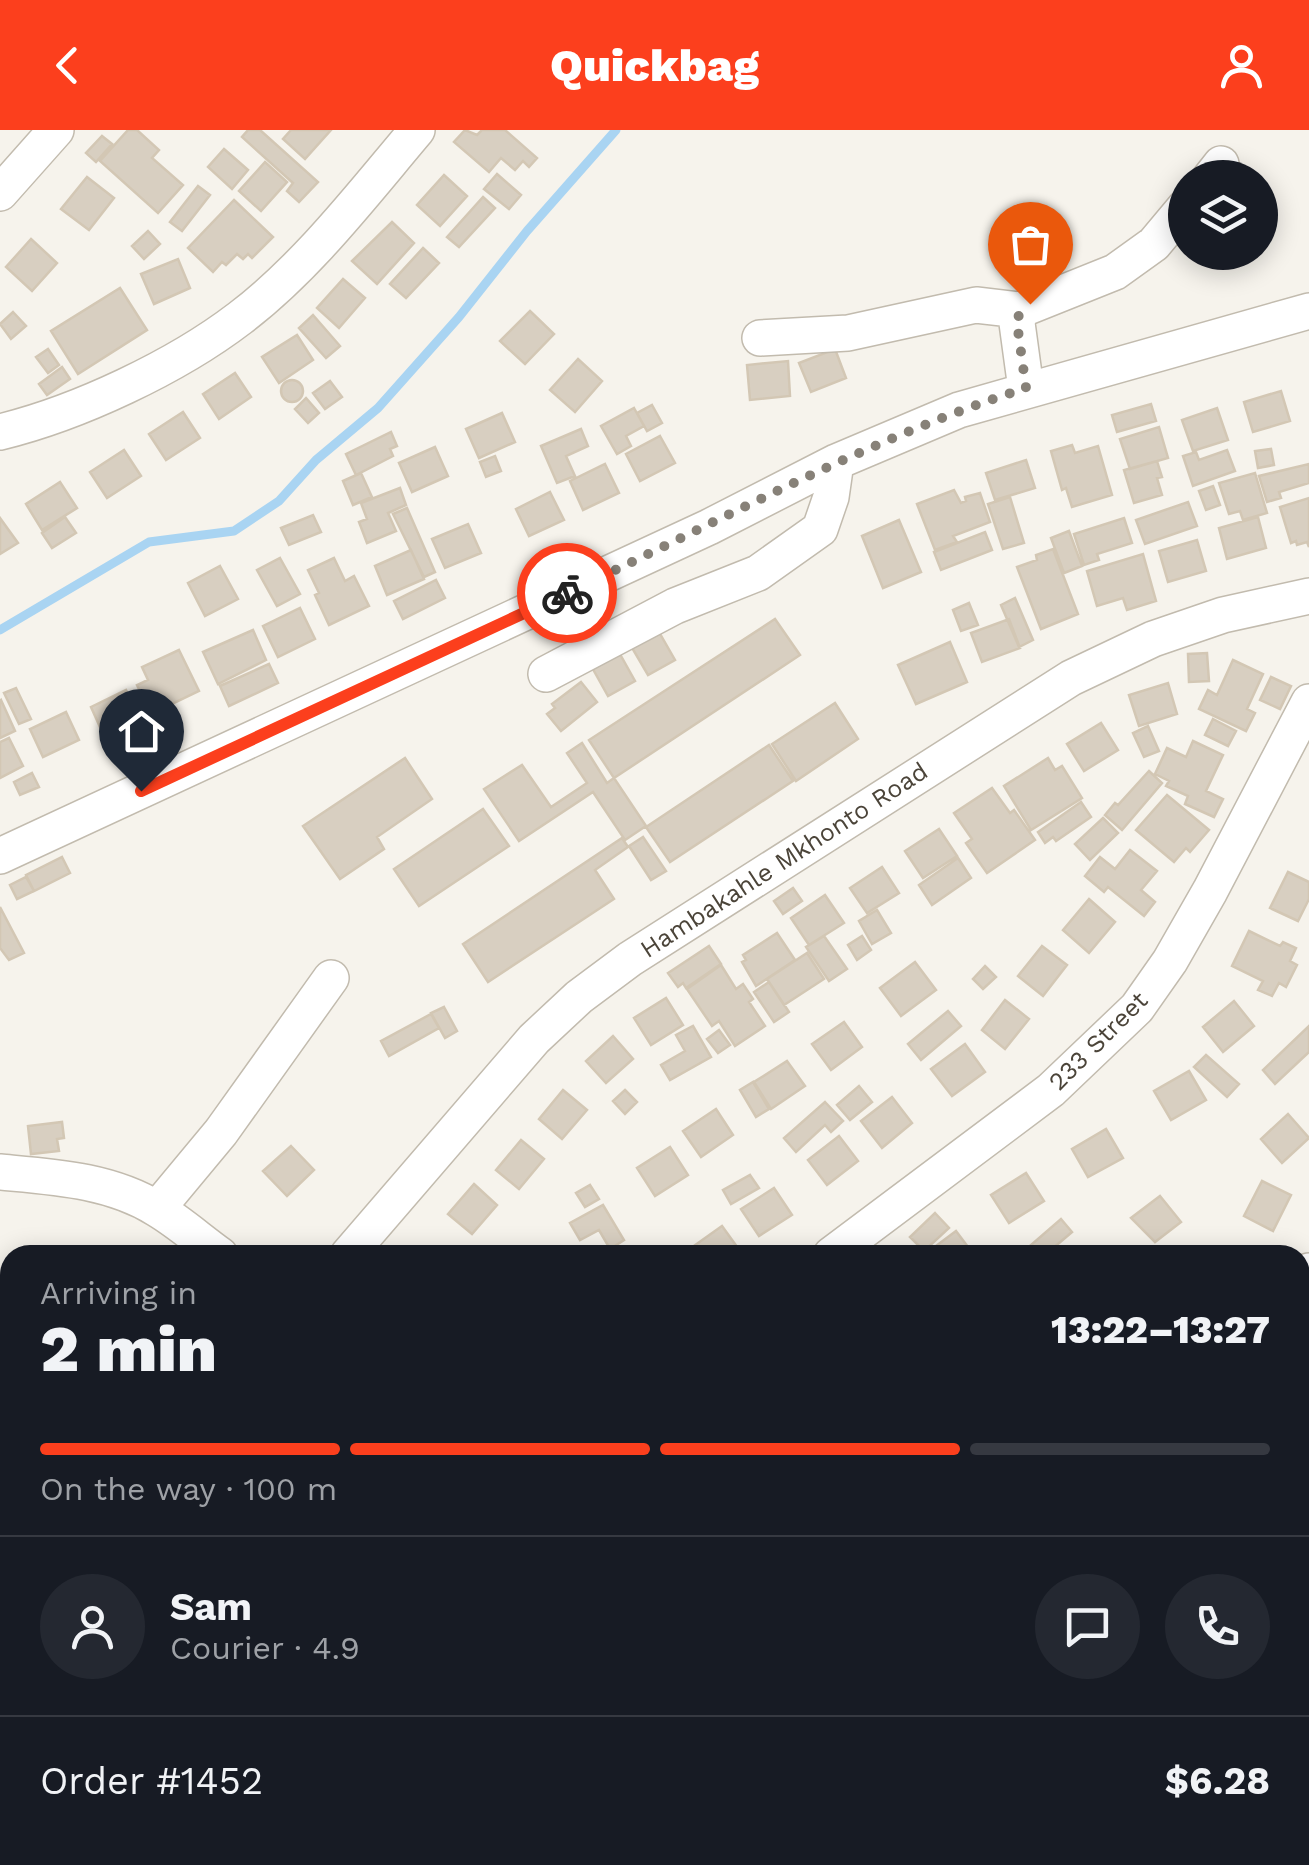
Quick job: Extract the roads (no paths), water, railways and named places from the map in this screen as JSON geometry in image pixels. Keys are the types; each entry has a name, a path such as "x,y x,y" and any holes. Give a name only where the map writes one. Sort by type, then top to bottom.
{"street":[{"path":"0,193 56,130"},
{"path":"0,432 81,406 132,382 239,318 322,240 417,130"},
{"path":"760,338 848,334 976,305 1020,310 1115,272 1154,244 1168,227"},
{"path":"1020,310 1017,323 1026,388"},
{"path":"0,856 691,535 836,462 959,410 1309,311"},
{"path":"546,674 674,606 758,573 820,529 836,462"},
{"name":"Hambakahle Mkhonto Road","path":"357,1245 534,1038 579,997 630,959 1072,678 1171,633 1224,615 1309,596"},
{"name":"233 Street","path":"844,1245 1051,1090 1137,1008 1210,891 1309,702"},
{"path":"157,1208 221,1132 332,978"},
{"path":"0,1172 73,1179 121,1192 157,1208 207,1245"}],"waterway":[{"path":"0,630 149,542 234,531 279,501 316,460 378,408 616,130"}]}
